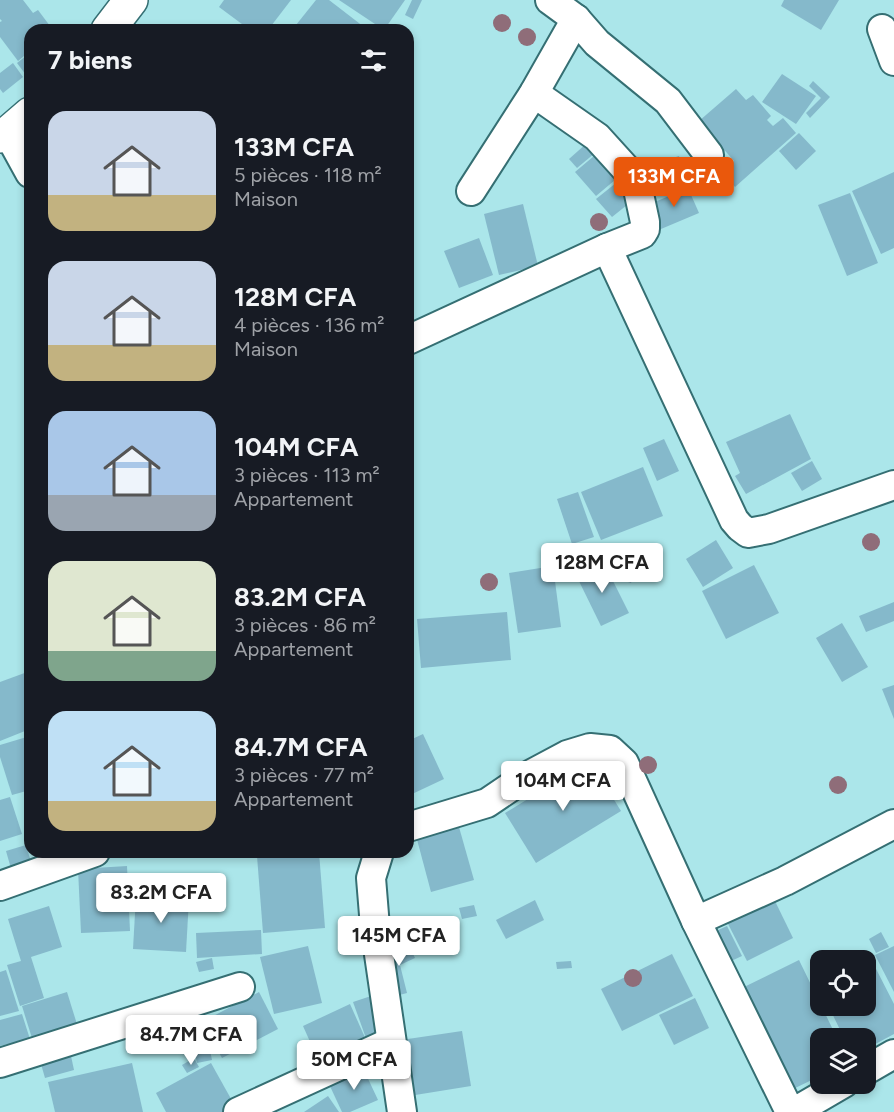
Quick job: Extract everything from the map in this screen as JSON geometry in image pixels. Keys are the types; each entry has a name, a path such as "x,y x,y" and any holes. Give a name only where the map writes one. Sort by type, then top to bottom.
{"street":[{"path":"113,24 131,0"},
{"path":"550,0 576,19 597,43 668,101 709,155"},
{"path":"471,191 534,93 576,19"},
{"path":"882,29 894,61"},
{"path":"414,337 642,234 645,229 636,180 597,137 534,93"},
{"path":"13,128 24,157"},
{"path":"607,248 734,520 740,527 748,533 769,529 894,485"},
{"path":"414,825 487,803 524,778 567,755 590,748 610,750 624,764 696,921 792,1112 824,1094"},
{"path":"696,921 785,881 894,824"},
{"path":"0,886 78,858"},
{"path":"377,858 371,878 375,927 402,1112"},
{"path":"0,1063 240,987"},
{"path":"238,1112 391,1042"},
{"path":"876,1064 894,1054"}],"building":[{"path":"0,0 23,0 33,13 38,10 48,24 24,24 24,56 18,61 0,37 0,22 2,21 0,19"},
{"path":"224,0 291,0 273,24 242,24 219,7"},
{"path":"316,0 329,0 360,24 297,24"},
{"path":"339,0 405,0 388,24 375,24"},
{"path":"412,0 422,0 413,19 405,15"},
{"path":"784,0 839,0 821,30 781,6"},
{"path":"24,58 24,72 17,63"},
{"path":"13,63 23,77 3,93 0,89 0,73"},
{"path":"782,74 816,96 796,124 762,102"},
{"path":"813,81 830,97 810,118 806,113 821,98 809,86"},
{"path":"736,89 746,100 753,95 771,116 767,120 773,126 783,118 796,133 735,187 722,171 734,161 699,121"},
{"path":"799,133 816,151 796,170 779,151"},
{"path":"587,143 595,153 577,168 569,159"},
{"path":"594,156 615,180 596,196 575,172"},
{"path":"679,156 688,184 650,195 641,168"},
{"path":"894,172 894,248 881,254 852,191"},
{"path":"616,183 632,201 612,217 596,199"},
{"path":"688,188 699,213 661,229 650,204"},
{"path":"850,193 878,263 847,276 818,205"},
{"path":"523,204 538,266 499,275 484,214"},
{"path":"479,238 493,275 459,288 444,251"},
{"path":"790,414 811,459 746,494 735,476 740,473 726,442"},
{"path":"664,439 679,471 657,481 643,448"},
{"path":"812,461 822,479 802,491 791,473"},
{"path":"643,467 663,516 601,540 581,492"},
{"path":"578,492 594,537 572,544 557,499"},
{"path":"716,540 733,568 703,587 686,559"},
{"path":"629,551 641,555 631,583 619,579"},
{"path":"603,561 629,613 601,626 576,575"},
{"path":"754,565 779,613 726,639 702,591"},
{"path":"553,566 561,627 518,633 509,573"},
{"path":"894,602 894,621 866,632 859,616"},
{"path":"507,612 511,660 421,668 417,619"},
{"path":"842,623 868,667 842,682 816,638"},
{"path":"24,673 24,731 0,741 0,682"},
{"path":"894,685 894,719 882,689"},
{"path":"423,734 444,779 414,793 414,738"},
{"path":"24,738 24,792 12,795 0,757 0,745"},
{"path":"590,761 621,811 536,863 505,813"},
{"path":"10,797 22,834 0,841 0,800"},
{"path":"457,820 474,880 431,892 415,832"},
{"path":"24,846 24,858 30,858 34,872 14,879 6,851"},
{"path":"257,858 319,858 325,928 263,933"},
{"path":"127,866 130,931 81,933 78,869"},
{"path":"136,896 189,899 186,952 133,949"},
{"path":"773,897 793,938 747,961 726,920"},
{"path":"535,900 544,920 506,939 496,920"},
{"path":"474,905 477,916 462,919 459,908"},
{"path":"49,906 62,947 31,957 44,998 20,1006 7,965 21,961 8,919"},
{"path":"727,926 742,956 729,962 714,932"},
{"path":"261,930 262,954 197,958 196,933"},
{"path":"881,932 889,947 876,953 869,939"},
{"path":"406,939 415,958 400,965 407,993 392,997 385,969 396,967 387,949"},
{"path":"308,946 322,1003 274,1014 260,957"},
{"path":"894,946 894,992 876,957 876,955"},
{"path":"672,954 693,996 622,1031 601,989"},
{"path":"212,958 214,969 199,972 196,962"},
{"path":"799,960 810,983 810,1016 826,1016 832,1028 810,1028 810,1081 789,1091 740,989"},
{"path":"571,961 572,968 557,969 556,962"},
{"path":"876,969 894,1004 894,1034 876,1044 876,1028 839,1028 833,1016 876,1016"},
{"path":"6,970 19,1011 0,1016 0,972"},
{"path":"67,992 80,1034 35,1048 22,1006"},
{"path":"259,992 278,1029 222,1058 202,1022"},
{"path":"374,995 388,1033 367,1041 353,1002"},
{"path":"695,998 709,1028 674,1045 659,1015"},
{"path":"350,1004 367,1042 320,1064 303,1026"},
{"path":"22,1014 35,1055 13,1061 8,1044 0,1046 0,1020"},
{"path":"462,1031 471,1086 409,1096 401,1040"},
{"path":"208,1041 212,1060 197,1063 193,1045"},
{"path":"71,1056 74,1070 45,1078 41,1064"},
{"path":"194,1058 199,1067 187,1073 182,1065"},
{"path":"132,1063 143,1112 55,1112 48,1082"},
{"path":"211,1063 235,1106 224,1112 166,1112 156,1093"},
{"path":"363,1068 378,1100 350,1112 342,1112 329,1084"},
{"path":"328,1096 339,1112 304,1112"}]}
